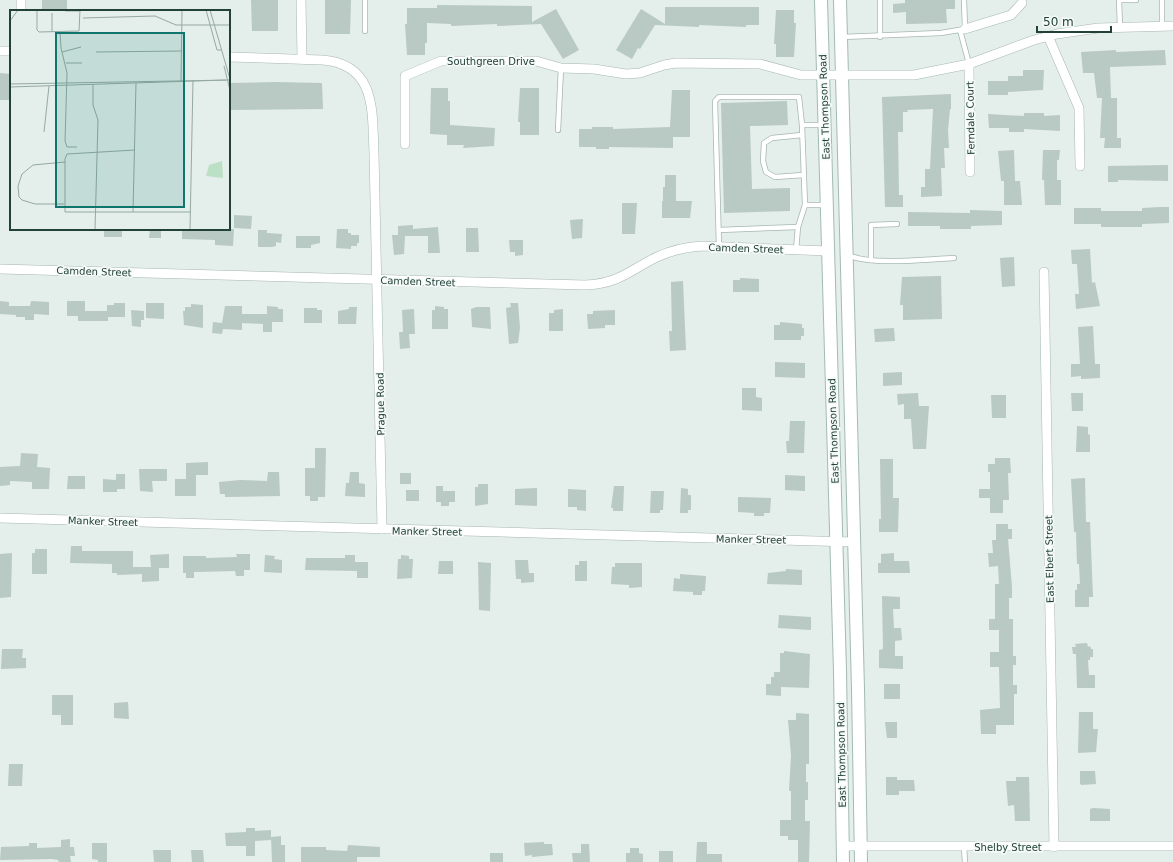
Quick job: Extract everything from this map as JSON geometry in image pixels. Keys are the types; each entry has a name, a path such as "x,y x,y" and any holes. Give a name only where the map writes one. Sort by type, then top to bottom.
{"main road":[{"name":"East Thompson Road","path":"821,0 833,75 846,254 861,862"},
{"name":"East Thompson Road","path":"840,0 841,37 824,125 837,541 842,862"},
{"path":"828,251 846,254"}],"street":[{"path":"301,0 302,59"},
{"path":"962,29 1012,15 1022,2"},
{"name":"Southgreen Drive","path":"405,144 405,76 442,61 536,61 561,68 594,69 626,74 640,73 674,63 760,64 795,74 914,75 969,64 1048,36 1084,29 1173,26"},
{"path":"1048,36 1079,108 1080,166"},
{"path":"0,51 10,52"},
{"name":"Prague Road","path":"230,57 326,60 339,63 355,73 366,87 372,105 378,279 382,529"},
{"name":"Ferndale Court","path":"969,64 970,172"},
{"name":"Camden Street","path":"0,269 589,285 609,282 623,277 673,250 690,247 828,251"},
{"name":"East Elbert Street","path":"1044,272 1054,846"},
{"name":"Manker Street","path":"0,518 854,542"},
{"name":"Shelby Street","path":"842,846 1173,846"}],"lane":[{"path":"365,0 365,31"},
{"path":"880,0 880,37"},
{"path":"964,0 962,29 969,64"},
{"path":"1120,27 1120,0 1136,0"},
{"path":"1162,0 1162,27"},
{"path":"841,37 941,34 962,29"},
{"path":"558,130 561,68"},
{"path":"719,247 715,101 719,97 799,97 802,125 805,205 798,227 796,250"},
{"path":"802,125 824,125"},
{"path":"802,135 772,138 764,143 763,161 766,172 775,177 804,175"},
{"path":"805,205 827,204"},
{"path":"871,260 871,225 897,224"},
{"path":"719,230 798,227"},
{"path":"846,254 854,258 871,260 954,258"},
{"path":"964,846 964,862"}],"building":[{"path":"42,0 67,0 67,10 42,10"},
{"path":"251,0 278,0 278,31 252,31"},
{"path":"325,0 351,0 350,34 325,34"},
{"path":"905,0 955,0 955,9 946,9 947,23 906,24 906,12 893,13 893,4 905,3"},
{"path":"437,5 532,6 532,22 556,9 579,50 563,59 541,24 451,26 451,24 427,23 427,43 425,43 425,55 407,55 405,24 407,24 407,8 437,8"},
{"path":"665,7 759,7 759,25 746,25 746,27 699,25 699,27 655,25 632,59 616,50 641,9 665,24"},
{"path":"776,10 794,10 794,23 796,23 794,57 776,57 776,44 774,44"},
{"path":"1116,50 1116,52 1165,50 1166,65 1110,67 1111,98 1117,98 1117,138 1121,138 1121,148 1104,148 1105,138 1100,138 1102,98 1097,98 1094,73 1083,73 1081,52"},
{"path":"1023,70 1044,70 1043,90 1008,92 1008,95 988,95 988,81 1008,81 1008,76 1023,76"},
{"path":"0,73 10,74 10,100 0,100"},
{"path":"230,83 322,83 323,109 230,110"},
{"path":"431,88 448,88 448,101 450,101 450,125 495,128 494,146 463,148 464,145 447,145 447,135 430,134"},
{"path":"520,88 539,88 539,135 520,135 520,122 518,122"},
{"path":"672,90 690,90 690,137 673,137 673,148 609,147 609,149 596,149 596,147 579,147 579,129 592,129 592,127 613,127 613,129 670,127"},
{"path":"951,94 951,109 948,130 949,148 944,148 945,168 941,168 942,196 921,197 921,187 925,187 925,169 930,169 933,109 907,110 908,112 903,112 903,132 898,132 899,195 903,195 903,207 885,207 882,97"},
{"path":"787,101 788,125 750,126 752,189 790,188 790,211 724,213 721,103"},
{"path":"1024,113 1044,113 1044,116 1060,115 1060,131 1024,129 1024,132 1009,132 1009,128 989,128 988,114 1024,116"},
{"path":"1014,150 1015,181 1020,181 1022,205 1004,205 1004,181 1001,181 998,151"},
{"path":"1043,150 1060,150 1059,160 1057,160 1057,180 1061,180 1061,205 1045,205 1044,180 1042,180"},
{"path":"1168,165 1168,181 1118,180 1118,182 1108,182 1108,166"},
{"path":"665,175 676,175 676,201 692,201 690,218 662,218"},
{"path":"622,203 637,203 635,234 622,234"},
{"path":"1169,207 1169,223 1142,224 1142,227 1101,227 1101,224 1074,224 1074,208 1101,208 1101,211 1142,211 1142,208"},
{"path":"970,210 1002,211 1002,225 971,226 971,229 940,229 940,226 908,226 908,212 970,213"},
{"path":"234,215 252,216 251,229 234,228"},
{"path":"583,219 582,238 572,239 570,220"},
{"path":"413,225 413,229 438,227 440,253 428,253 428,236 405,236 404,254 394,255 392,235 398,235 398,226"},
{"path":"466,228 478,228 479,252 466,252"},
{"path":"234,229 233,246 215,245 215,240 182,239 182,230"},
{"path":"337,229 348,229 348,233 351,233 351,235 359,235 359,243 357,243 357,246 351,246 351,249 336,248"},
{"path":"104,230 122,230 122,237 104,237"},
{"path":"150,230 161,230 161,238 149,238"},
{"path":"258,230 267,230 267,233 282,234 281,243 276,242 276,246 272,247 258,247"},
{"path":"296,236 320,236 320,243 311,245 311,248 296,248"},
{"path":"509,240 523,240 523,255 515,256 515,252 510,252"},
{"path":"1090,249 1092,283 1095,282 1100,306 1076,309 1075,294 1079,294 1077,264 1072,264 1071,250"},
{"path":"1014,257 1015,286 1002,287 1000,258"},
{"path":"941,276 942,319 903,320 903,305 900,305 902,277"},
{"path":"740,278 759,279 759,292 733,292 733,280 740,280"},
{"path":"683,281 686,350 670,351 669,331 672,331 671,282"},
{"path":"0,301 9,302 9,306 30,306 31,301 49,302 49,315 34,314 34,320 25,320 25,317 0,314"},
{"path":"67,301 85,301 85,311 107,311 107,305 114,305 114,303 125,303 125,317 108,317 108,321 78,321 78,316 67,316"},
{"path":"146,303 164,303 164,319 146,318"},
{"path":"510,303 518,303 520,328 518,343 509,344 506,308 511,307"},
{"path":"191,304 203,305 203,328 184,325 183,311 185,311 185,307 191,307"},
{"path":"225,306 242,306 242,314 267,314 267,306 278,307 278,309 283,309 283,322 272,322 272,332 263,332 263,324 242,323 242,330 223,329 222,334 212,333 213,322 222,323"},
{"path":"435,306 448,309 448,329 432,329 432,310 435,310"},
{"path":"349,307 357,307 356,324 338,324 338,311 349,309"},
{"path":"476,307 490,307 491,329 472,327 471,309"},
{"path":"304,308 317,308 317,310 322,310 322,323 304,323"},
{"path":"414,309 415,334 409,334 410,348 400,349 399,332 403,332 402,310"},
{"path":"563,309 563,331 549,331 549,313 554,313 554,310"},
{"path":"131,310 144,311 144,320 141,320 141,327 132,326"},
{"path":"615,310 615,325 605,325 605,328 588,329 587,314 593,314 593,311"},
{"path":"780,322 802,324 802,328 804,328 804,336 801,336 801,340 774,340 774,325 780,325"},
{"path":"1093,326 1095,364 1100,364 1100,378 1081,379 1081,376 1071,377 1071,364 1080,364 1078,327"},
{"path":"894,328 895,341 875,342 874,329"},
{"path":"775,362 805,363 805,378 775,377"},
{"path":"902,372 902,385 883,386 883,373"},
{"path":"742,388 756,388 756,397 762,398 762,411 742,410"},
{"path":"918,393 919,406 929,406 926,449 913,449 911,419 904,419 904,404 898,405 897,394"},
{"path":"1071,393 1083,393 1083,411 1072,411"},
{"path":"991,395 1006,395 1006,418 992,418"},
{"path":"790,421 805,421 804,453 787,453 786,441 789,441"},
{"path":"1077,426 1088,427 1088,434 1090,435 1090,452 1076,452"},
{"path":"315,448 326,448 325,497 318,497 318,501 310,501 310,496 305,496 305,468 315,468"},
{"path":"21,453 38,454 37,467 50,468 49,489 32,489 32,482 10,481 10,485 0,486 0,467 20,466"},
{"path":"995,458 1010,458 1011,473 1008,473 1009,500 1003,500 1003,513 990,513 990,498 979,498 979,489 990,489 990,472 988,472 988,464 995,464"},
{"path":"880,459 893,459 893,498 899,498 898,532 879,532 879,519 881,519"},
{"path":"208,462 208,475 196,475 196,496 175,496 175,479 186,479 186,463"},
{"path":"139,469 167,469 167,481 152,481 153,492 140,491"},
{"path":"268,472 279,472 280,496 225,497 225,494 220,494 219,482 240,480 267,481"},
{"path":"350,472 359,472 359,483 365,484 365,497 345,496 346,483 349,483"},
{"path":"400,473 411,473 411,484 400,484"},
{"path":"116,474 125,474 125,489 117,489 117,492 103,492 103,479 116,480"},
{"path":"785,475 805,476 805,491 785,490"},
{"path":"68,476 85,476 85,489 67,489"},
{"path":"1085,478 1086,522 1090,522 1093,597 1089,597 1089,607 1075,607 1075,590 1077,590 1077,584 1080,584 1079,564 1077,564 1076,532 1074,532 1071,479"},
{"path":"478,484 488,484 488,504 475,506 475,487 478,487"},
{"path":"436,486 443,486 443,491 455,491 455,502 449,502 449,506 441,506 441,502 436,502"},
{"path":"614,486 624,486 623,511 613,511 613,508 611,508"},
{"path":"537,488 537,506 515,505 515,489"},
{"path":"681,488 688,489 688,495 691,495 691,510 688,510 688,513 680,513"},
{"path":"568,489 586,490 586,511 577,510 577,507 568,507"},
{"path":"406,490 419,490 419,501 406,501"},
{"path":"651,491 664,491 663,510 660,510 660,513 650,513"},
{"path":"738,497 771,498 770,513 764,513 764,516 754,516 754,513 738,512"},
{"path":"996,524 1008,524 1008,529 1012,529 1012,539 1008,539 1012,587 1012,598 1009,598 1009,619 1013,619 1013,656 1016,656 1016,665 1013,665 1013,685 1017,685 1017,694 1014,694 1014,725 996,725 996,734 981,734 980,710 1000,708 999,667 990,667 990,652 999,652 999,630 989,630 989,619 995,619 995,584 999,584 998,566 989,567 988,553 993,553 992,540 996,540"},
{"path":"71,546 82,546 82,551 133,551 133,567 151,567 150,555 169,554 169,568 159,568 159,581 142,582 142,574 117,575 117,573 112,573 112,564 70,563"},
{"path":"35,549 47,549 47,574 32,574 32,553 35,553"},
{"path":"12,553 11,597 0,598 0,554"},
{"path":"894,553 894,561 909,561 910,573 878,573 878,563 881,563 881,554"},
{"path":"236,554 250,554 250,570 244,570 244,576 236,576 235,571 194,572 194,578 186,578 186,573 183,573 183,556 206,556 206,558 237,557"},
{"path":"265,555 275,556 274,559 282,560 282,573 264,572"},
{"path":"345,555 355,555 355,562 368,562 368,578 357,578 357,571 305,570 306,558 345,558"},
{"path":"401,555 409,556 409,559 413,559 412,578 397,579 398,559 401,559"},
{"path":"515,560 528,560 529,573 534,573 534,582 521,583 521,579 516,579"},
{"path":"439,561 453,561 453,574 438,574"},
{"path":"579,561 587,561 587,581 575,581 575,565 579,565"},
{"path":"478,562 491,563 490,611 479,610"},
{"path":"615,563 642,563 642,587 629,588 629,585 611,584 612,567 615,567"},
{"path":"786,569 802,570 802,585 767,584 768,573 786,571"},
{"path":"680,574 706,576 705,591 702,591 702,595 693,595 693,592 673,591 674,578 680,579"},
{"path":"882,596 900,597 900,609 893,609 894,628 901,628 902,640 895,641 895,656 903,656 903,669 879,668 879,650 883,649"},
{"path":"779,615 811,617 811,630 778,628"},
{"path":"1087,643 1088,647 1090,646 1091,649 1093,649 1093,657 1090,657 1090,660 1088,660 1089,675 1095,675 1095,688 1077,688 1076,654 1073,654 1072,647 1076,647 1075,644"},
{"path":"2,649 23,649 22,658 26,658 26,668 1,669"},
{"path":"784,651 810,654 809,688 781,687 781,696 766,695 766,684 771,684 771,677 774,677 774,672 780,672 780,653 784,653"},
{"path":"884,684 900,684 900,699 884,699"},
{"path":"52,695 73,695 73,725 61,725 61,715 52,715"},
{"path":"128,702 129,719 114,718 114,703"},
{"path":"1079,712 1093,712 1093,729 1098,729 1096,752 1078,753"},
{"path":"796,713 809,714 809,764 806,764 808,800 805,800 805,821 810,821 809,862 798,862 798,840 788,840 788,836 780,836 780,820 791,820 791,791 789,791 791,755 788,720 796,720"},
{"path":"885,722 897,722 897,738 887,738"},
{"path":"9,764 23,764 22,786 8,786"},
{"path":"1080,771 1095,771 1096,784 1081,785"},
{"path":"886,777 897,777 897,780 914,780 915,791 899,791 899,795 886,795"},
{"path":"1016,777 1029,777 1030,821 1015,821 1014,805 1008,806 1006,781 1016,781"},
{"path":"1090,809 1110,809 1110,821 1090,821"},
{"path":"246,828 255,828 255,831 271,830 271,840 255,841 255,856 246,856 246,846 226,846 225,833 246,832"},
{"path":"281,836 281,845 285,845 285,862 272,862 271,837"},
{"path":"70,839 70,847 74,847 75,856 70,856 71,862 59,862 58,860 52,859 0,860 1,847 29,846 29,843 37,843 37,848 61,847 61,840"},
{"path":"544,842 544,844 552,844 553,855 532,857 532,855 525,856 524,843"},
{"path":"697,842 707,842 707,854 722,854 722,862 696,862"},
{"path":"92,843 107,843 107,862 98,862 98,860 92,859"},
{"path":"581,844 589,844 590,862 573,862 572,853 581,853"},
{"path":"348,845 380,847 380,857 357,857 357,862 301,862 301,847 326,847 326,850 347,851"},
{"path":"630,848 639,848 639,853 643,854 643,862 626,862 626,853 630,853"},
{"path":"153,850 171,850 171,862 154,862"},
{"path":"191,850 203,850 204,862 192,862"},
{"path":"659,851 673,851 673,862 659,862"},
{"path":"490,853 503,853 503,862 490,862"}]}
